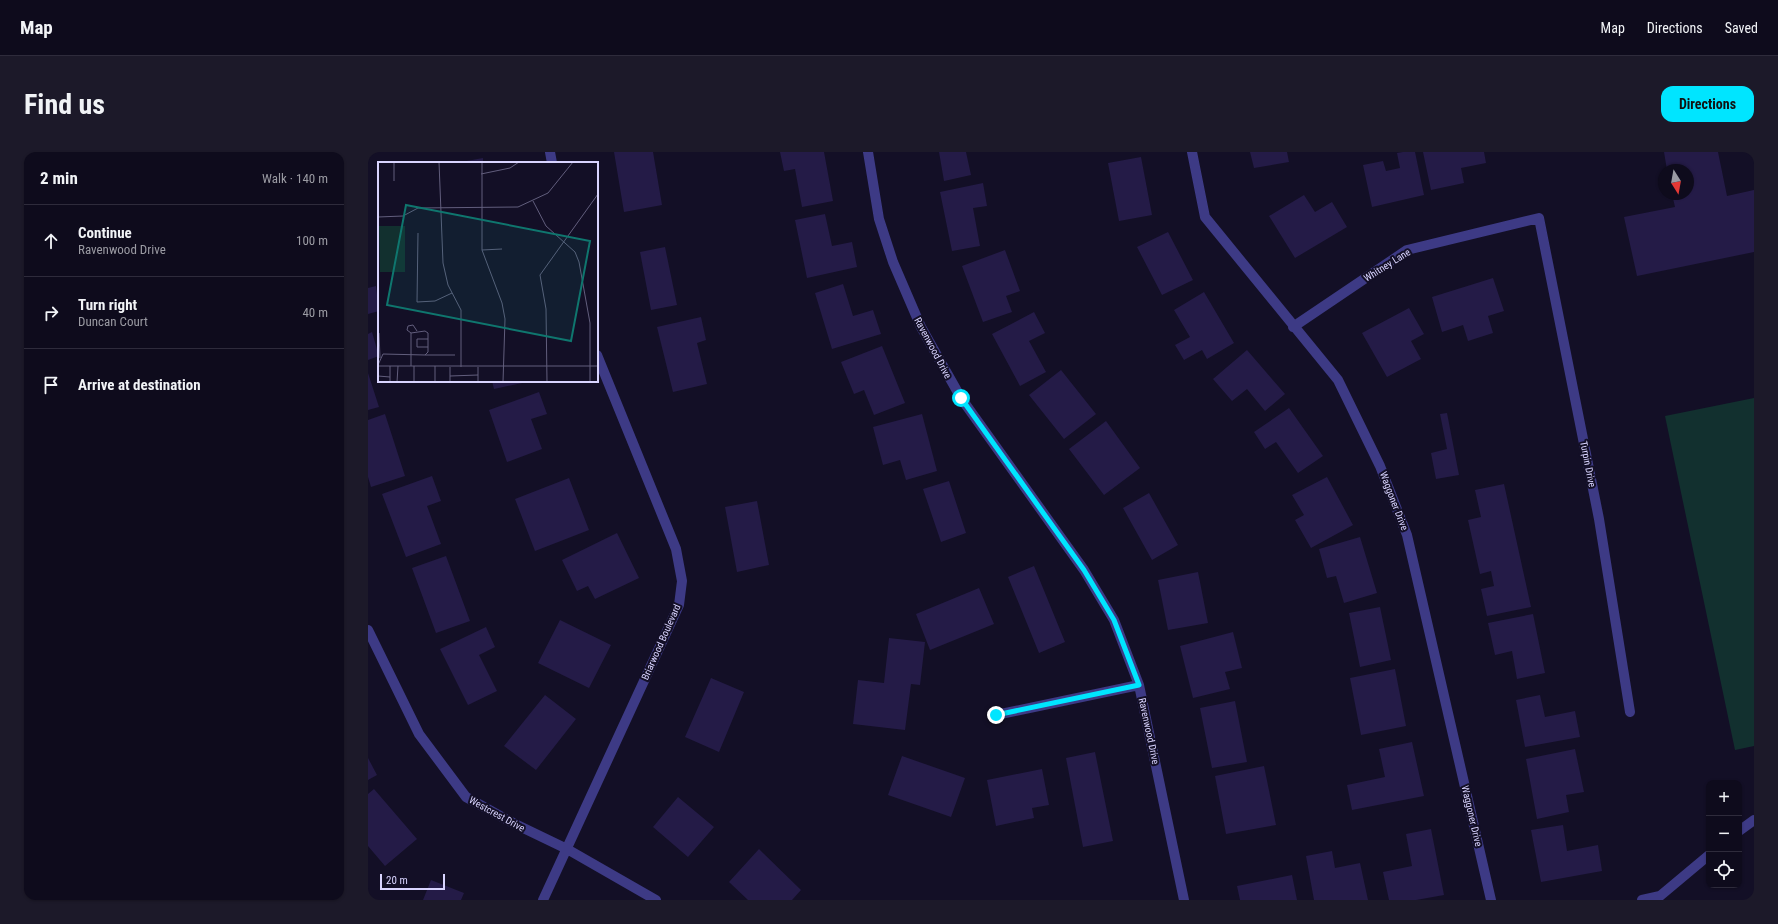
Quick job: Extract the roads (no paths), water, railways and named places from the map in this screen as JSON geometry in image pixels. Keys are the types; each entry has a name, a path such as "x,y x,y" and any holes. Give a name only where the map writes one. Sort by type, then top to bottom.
{"street":[{"path":"550,152 552,162"},
{"name":"Ravenwood Drive","path":"868,152 879,218 893,262 920,327 961,398 1084,570 1114,620 1139,685 1184,900"},
{"name":"Waggoner Drive","path":"1192,152 1205,217 1293,327 1338,380 1380,466 1407,535 1491,900"},
{"name":"Whitney Lane","path":"1293,327 1407,250 1540,218"},
{"name":"Turpin Drive","path":"1540,218 1599,519 1630,712"},
{"name":"Briarwood Boulevard","path":"543,900 679,605 682,581 676,549 598,357"},
{"name":"Westcrest Drive","path":"368,630 419,734 466,797 513,823 567,849 656,900"},
{"path":"996,715 1139,685"},
{"path":"1742,829 1754,820"},
{"path":"1642,900 1660,896 1706,858"}]}
